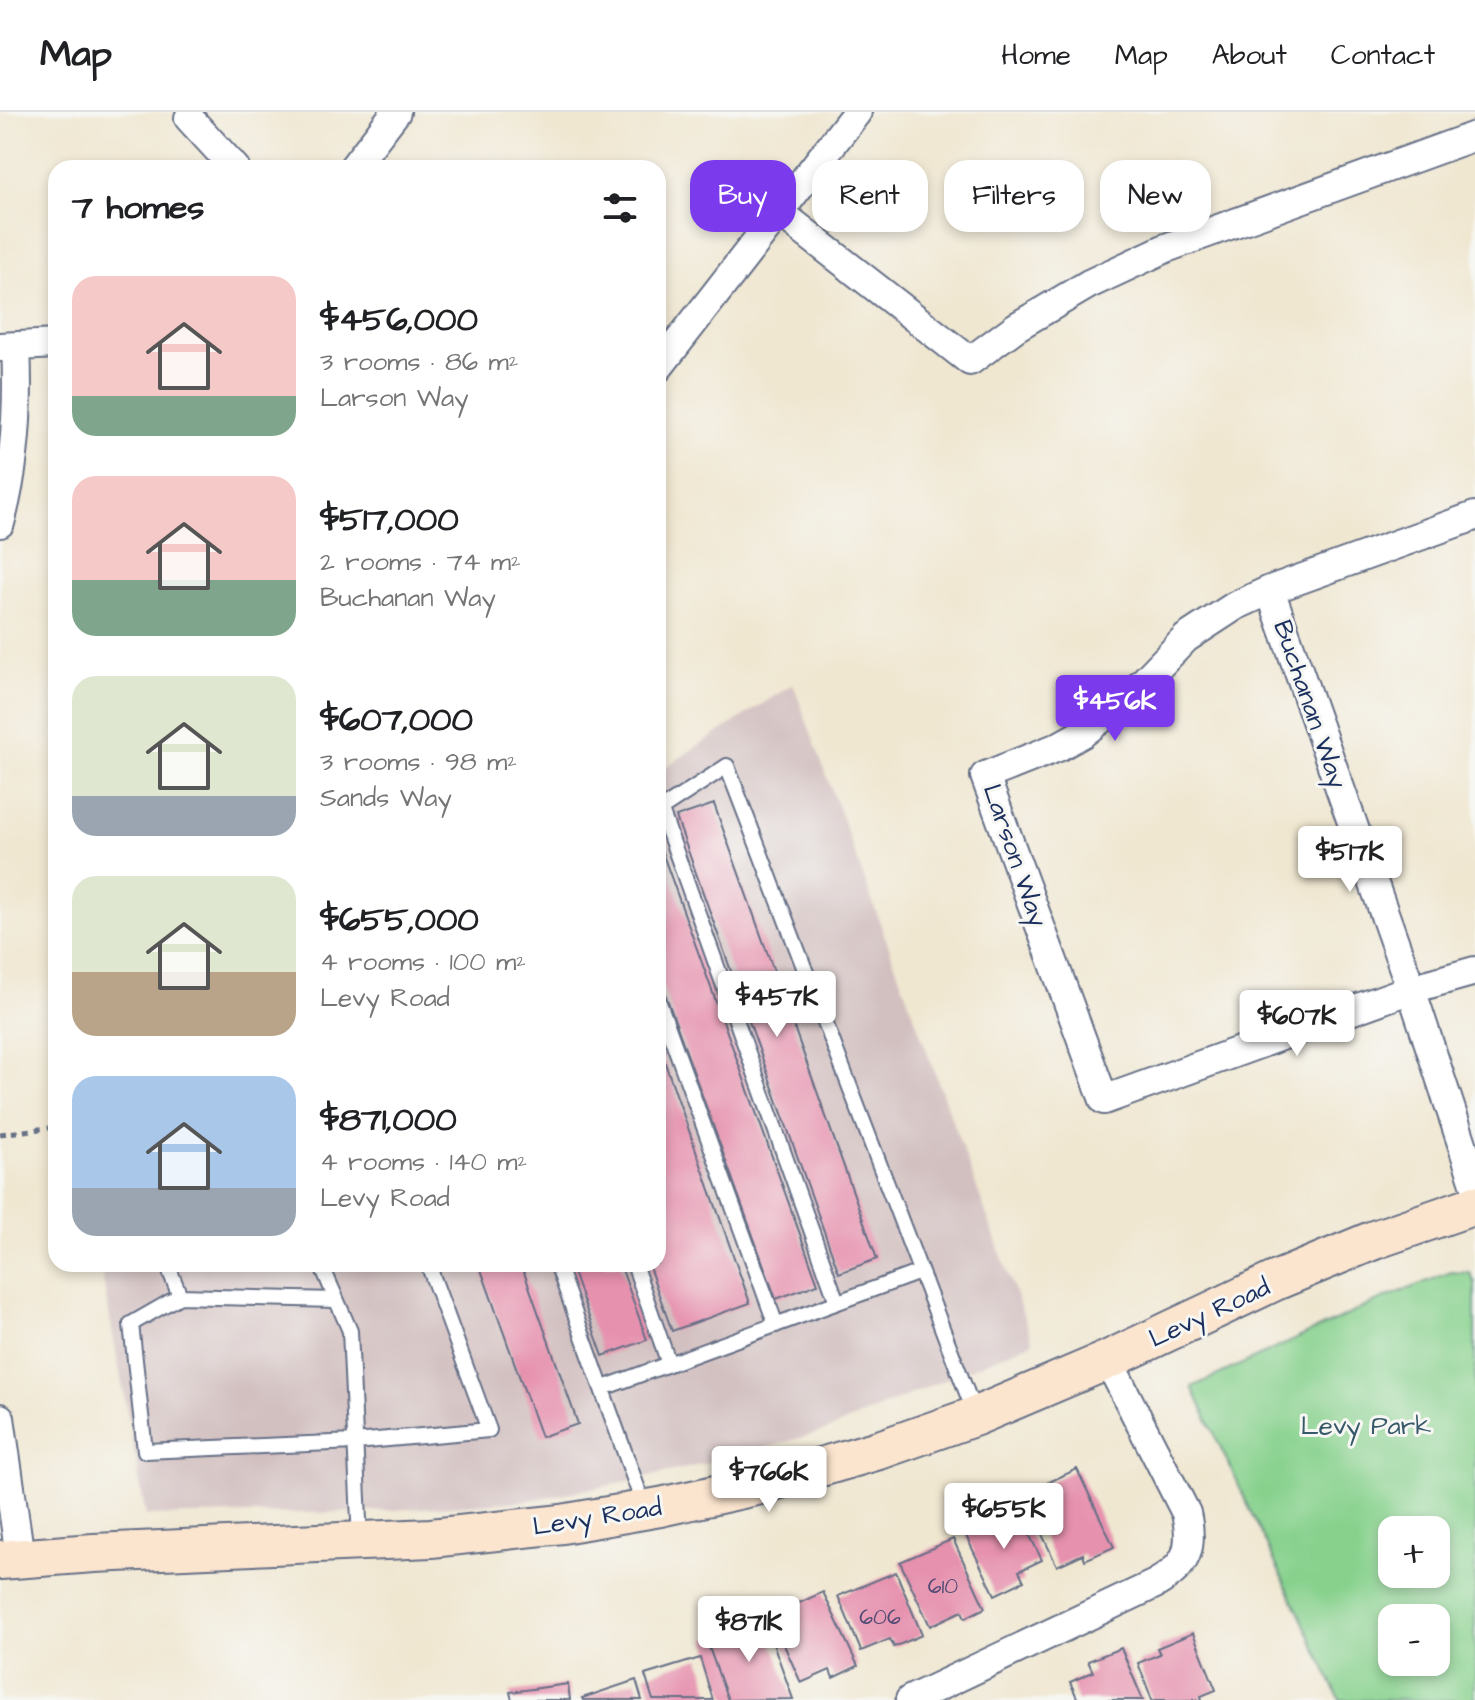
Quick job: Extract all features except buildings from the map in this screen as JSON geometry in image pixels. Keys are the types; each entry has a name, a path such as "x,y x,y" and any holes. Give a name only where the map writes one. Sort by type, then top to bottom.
{"street":[{"path":"359,160 396,112"},
{"path":"796,190 857,112"},
{"path":"189,118 228,160"},
{"path":"796,225 970,361 1016,327 1089,284 1166,248 1475,136"},
{"path":"666,358 763,232"},
{"path":"0,523 16,445 19,396 8,347 48,344"},
{"name":"Larson Way","path":"1411,989 1104,1100 985,776 1058,747 1083,733 1129,697 1186,638 1235,606 1270,590 1475,516"},
{"name":"Buchanan Way","path":"1270,590 1411,989 1475,1183"},
{"path":"1411,989 1475,971"},
{"name":"Levy Road","path":"10,1558 431,1538 562,1524 756,1486 882,1449 976,1416 1108,1360 1275,1281 1374,1240 1475,1205"},
{"path":"910,1700 1155,1584 1172,1574 1182,1563 1190,1538 1186,1513 1108,1360"},
{"path":"0,1418 10,1558"}],"lane":[{"path":"666,805 727,766 976,1416"},
{"path":"666,829 837,1302"},
{"path":"666,1022 776,1325"},
{"path":"170,1272 180,1296"},
{"path":"324,1272 350,1331 360,1541"},
{"path":"336,1300 180,1296 131,1324 145,1451 355,1442 489,1430 431,1272"},
{"path":"560,1272 645,1510"},
{"path":"637,1272 669,1364"},
{"path":"603,1388 920,1272"}],"path":[{"path":"0,1134 48,1128"}],"shaded area":[{"path":"793,684 1033,1342 825,1431 727,1459 601,1487 524,1501 364,1512 146,1516 101,1272 666,1272 666,767"}],"green space":[{"name":"Levy Park","path":"1451,1272 1470,1273 1475,1283 1475,1700 1340,1700 1192,1387 1380,1300"}]}
